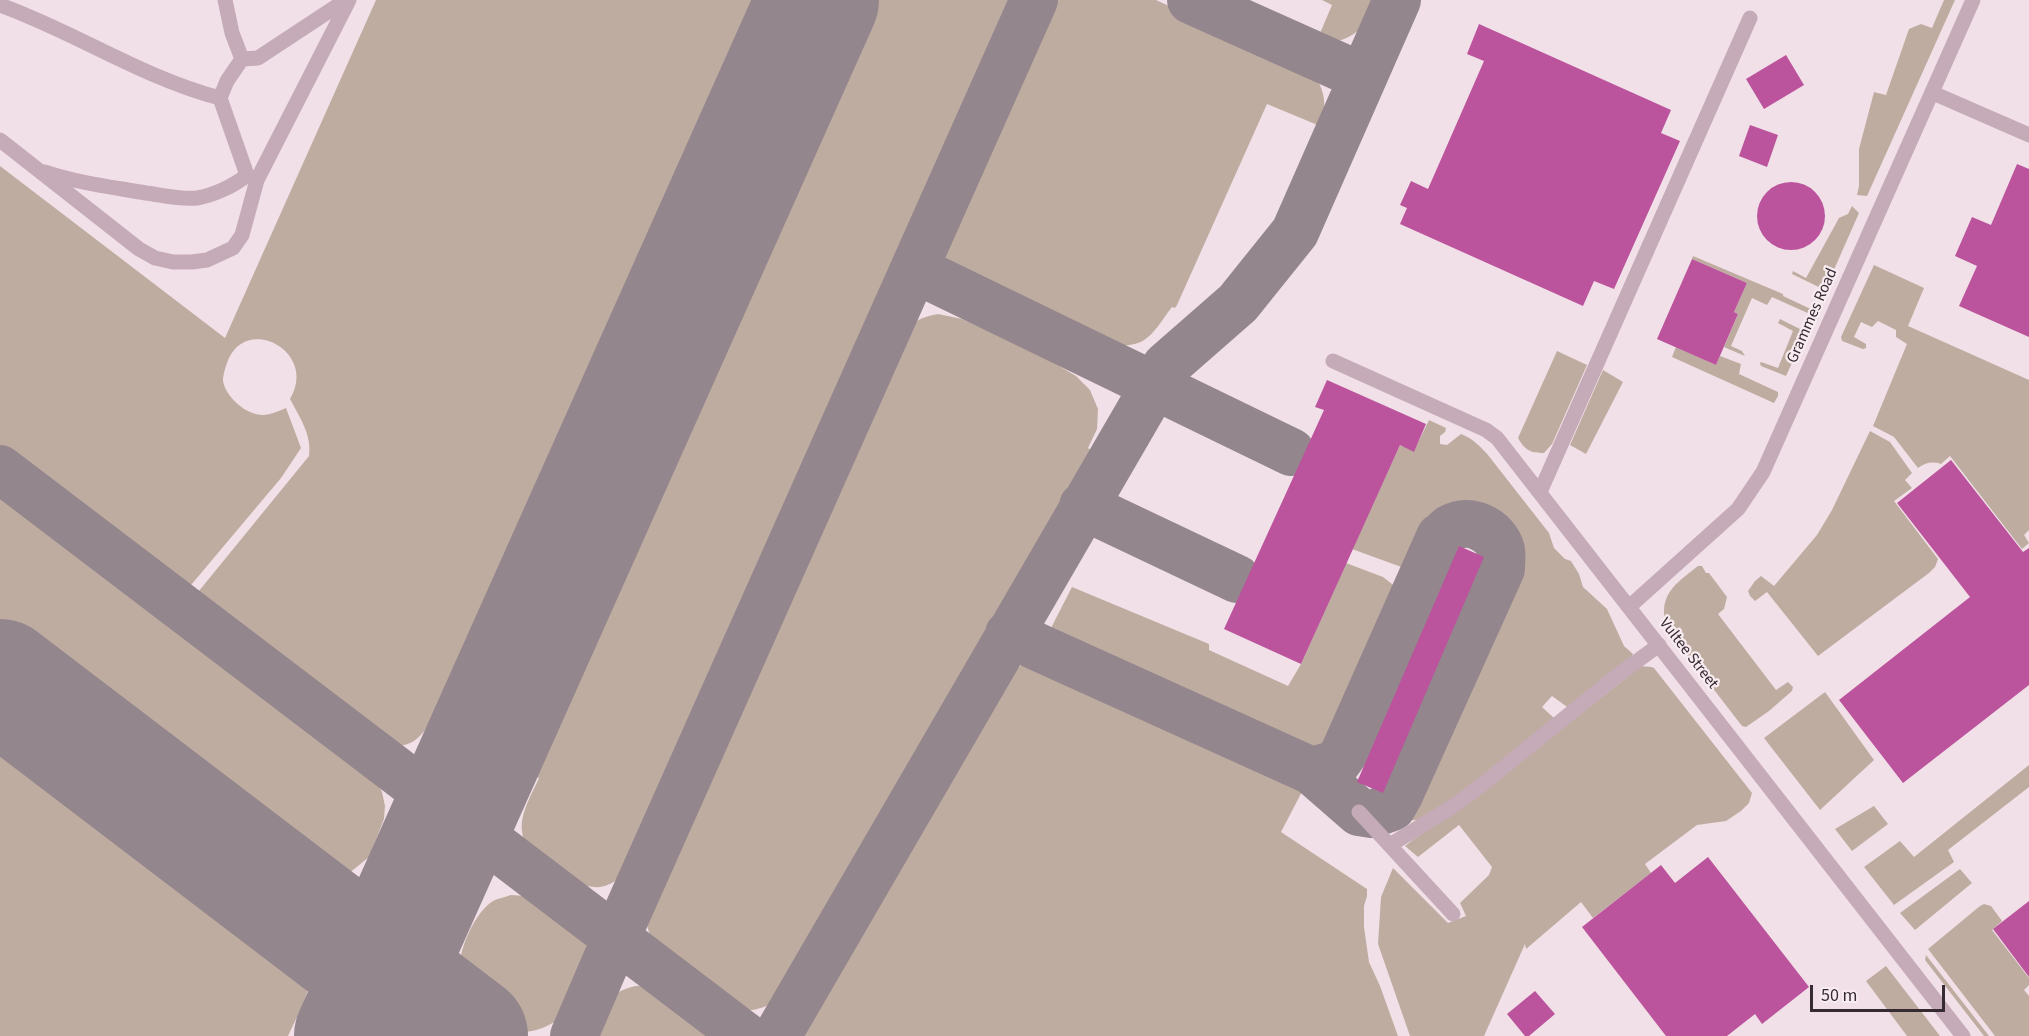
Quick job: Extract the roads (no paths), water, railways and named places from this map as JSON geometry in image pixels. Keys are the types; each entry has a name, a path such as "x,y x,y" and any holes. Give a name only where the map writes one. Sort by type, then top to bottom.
{"street":[{"path":"225,0 232,33 242,59"},
{"path":"242,59 258,58 348,0"},
{"path":"0,140 154,258 173,262 207,260 233,248 242,235 252,177 348,0"},
{"name":"Grammes Road","path":"1629,607 1738,509 1763,472 1973,0"},
{"path":"0,5 158,76 194,91 220,98"},
{"path":"1540,492 1750,18"},
{"path":"242,59 227,81 220,98 252,177"},
{"path":"1933,93 2029,135"},
{"path":"38,170 93,184 176,198 197,198 252,177"},
{"name":"Vultee Street","path":"1332,361 1486,430 1497,438 1963,1036"},
{"path":"1390,845 1476,790 1614,678 1659,645"},
{"path":"1359,812 1453,914"}]}
